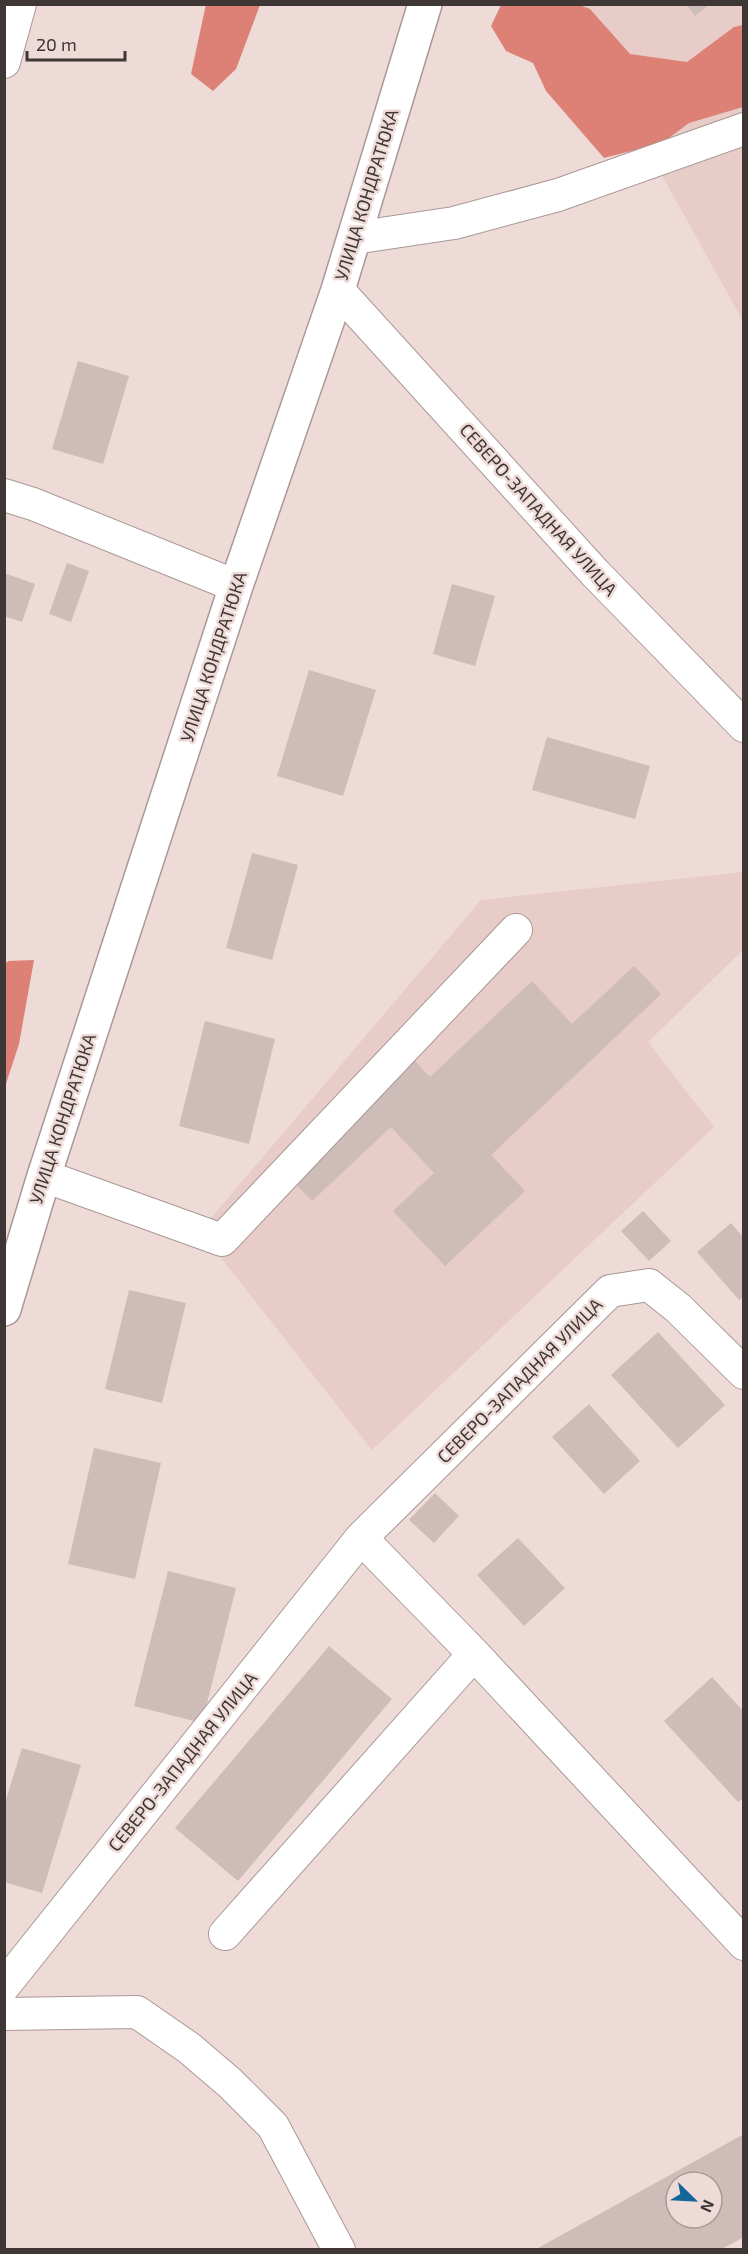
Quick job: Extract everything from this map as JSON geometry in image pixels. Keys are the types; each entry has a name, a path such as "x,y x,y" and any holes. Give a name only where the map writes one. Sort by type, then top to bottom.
{"main road":[{"name":"УЛИЦА КОНДРАТЮКА","path":"4,1309 44,1176 236,586 338,290 425,4"}],"street":[{"path":"4,62 20,4"},
{"path":"354,238 454,224 558,195 744,129"},
{"name":"СЕВЕРО-ЗАПАДНАЯ УЛИЦА","path":"338,290 595,573 744,726"},
{"path":"4,495 33,504 236,586"},
{"path":"44,1176 222,1240 516,930"},
{"name":"СЕВЕРО-ЗАПАДНАЯ УЛИЦА","path":"4,1986 361,1538 610,1291 649,1285 678,1308 744,1373"},
{"path":"361,1538 474,1654 744,1944"},
{"path":"225,1934 474,1654"},
{"path":"4,2014 137,2012 189,2048 230,2083 273,2126 339,2250"}],"shaded area":[{"path":"206,4 260,5 236,69 213,91 191,74"},
{"path":"501,5 579,5 590,9 630,54 687,62 734,27 743,25 743,107 689,123 662,143 604,158 546,91 533,63 506,51 491,26"},
{"path":"567,5 743,5 743,321"},
{"path":"743,872 743,950 648,1042 714,1127 372,1450 200,1231 481,900"},
{"path":"34,960 19,1044 5,1087 5,964 8,961"}],"building":[{"path":"686,4 710,4 695,16"},
{"path":"78,361 129,376 103,464 52,449"},
{"path":"67,563 89,571 71,622 49,614"},
{"path":"4,573 35,584 22,622 4,616"},
{"path":"452,584 495,596 475,666 433,654"},
{"path":"309,670 376,690 343,796 277,776"},
{"path":"547,737 650,766 635,819 532,790"},
{"path":"252,853 298,865 272,960 226,948"},
{"path":"634,966 661,994 491,1155 525,1191 445,1266 393,1211 434,1173 391,1127 312,1201 289,1177 414,1060 430,1077 532,981 572,1024"},
{"path":"205,1021 275,1039 249,1144 179,1126"},
{"path":"643,1211 671,1241 649,1261 621,1231"},
{"path":"731,1223 744,1238 744,1297 739,1300 697,1252"},
{"path":"129,1290 186,1303 162,1403 105,1389"},
{"path":"658,1332 725,1405 678,1448 611,1375"},
{"path":"589,1404 640,1461 604,1494 552,1437"},
{"path":"94,1448 161,1463 135,1579 68,1564"},
{"path":"435,1493 459,1516 434,1543 409,1520"},
{"path":"518,1538 565,1588 524,1626 477,1575"},
{"path":"168,1571 236,1588 202,1723 134,1706"},
{"path":"329,1646 392,1699 238,1881 175,1828"},
{"path":"712,1677 744,1712 744,1798 738,1802 664,1721"},
{"path":"22,1748 81,1765 42,1893 4,1882 4,1806"},
{"path":"744,2134 744,2237 720,2250 539,2250 538,2248 664,2178 664,2230 724,2230 724,2170 679,2170"}]}
